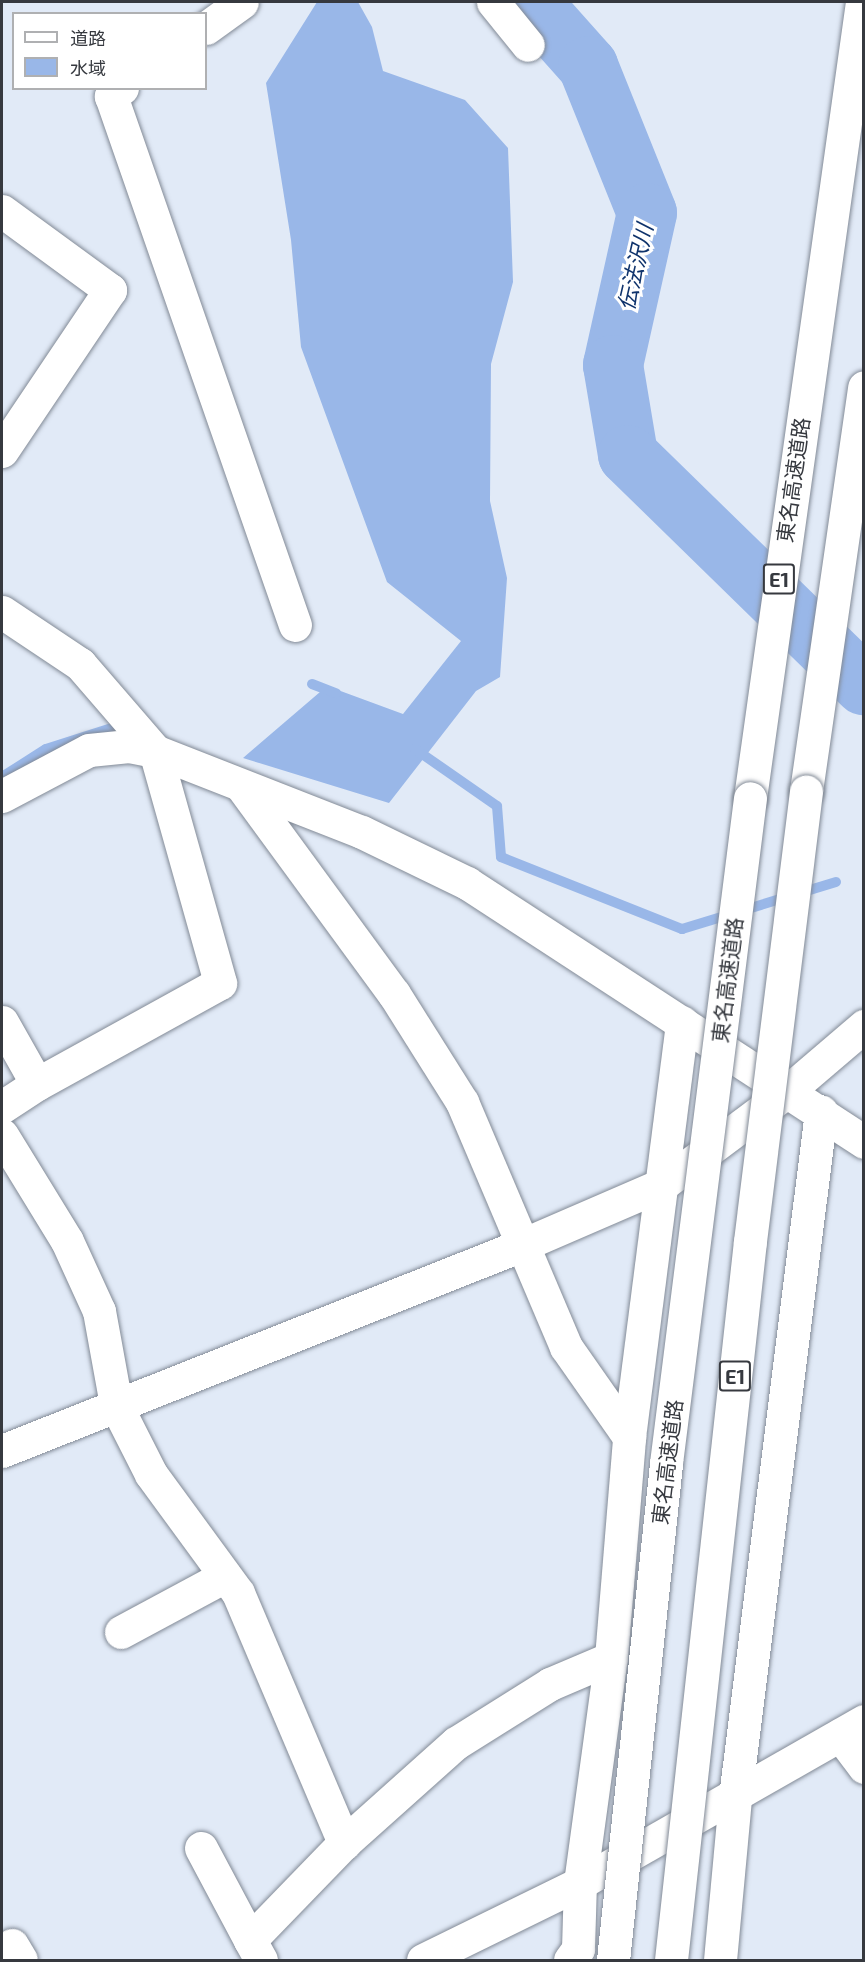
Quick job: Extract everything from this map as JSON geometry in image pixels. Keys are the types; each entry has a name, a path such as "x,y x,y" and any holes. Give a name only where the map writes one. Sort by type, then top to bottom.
{"main road":[{"path":"207,27 242,2"},
{"path":"493,2 528,45"},
{"name":"東名高速道路","path":"613,1960 666,1463 750,798 809,360 862,2"},
{"path":"119,90 111,96 295,625"},
{"path":"2,211 110,290 2,451"},
{"name":"E1","path":"671,1960 750,1241 806,791 864,387"},
{"path":"2,612 80,663 155,751 220,983 37,1084 2,1107"},
{"path":"2,796 89,750 129,746 155,751 243,788 362,832 467,883 789,1090 864,1142"},
{"path":"243,788 394,994 462,1102 566,1347 628,1437"},
{"path":"2,1022 37,1084"},
{"path":"570,1960 578,1949 580,1883 611,1658 628,1437 663,1184 682,1022"},
{"path":"2,1451 522,1245 663,1184 789,1090 864,1026"},
{"path":"720,1960 735,1797 821,1111"},
{"path":"2,1135 67,1241 99,1311 116,1406 151,1474 238,1593 344,1843"},
{"path":"121,1632 225,1576"},
{"path":"201,1848 255,1950 344,1843 456,1743 550,1684 611,1658"},
{"path":"423,1960 580,1883 735,1797 852,1728 864,1767"}],"water":[{"path":"317,2 358,2 372,27 383,71 465,100 508,148 513,282 491,364 490,501 507,578 500,677 476,691 389,803 243,758 327,686 403,714 461,641 387,582 301,347 291,240 266,83"}],"waterway":[{"name":"伝法沢川","path":"531,2 588,66 647,213 613,365 628,455 864,685"},
{"path":"312,684 336,693"},
{"path":"2,777 46,749 112,728"},
{"path":"415,749 497,806 501,857 682,929 836,882"}]}
